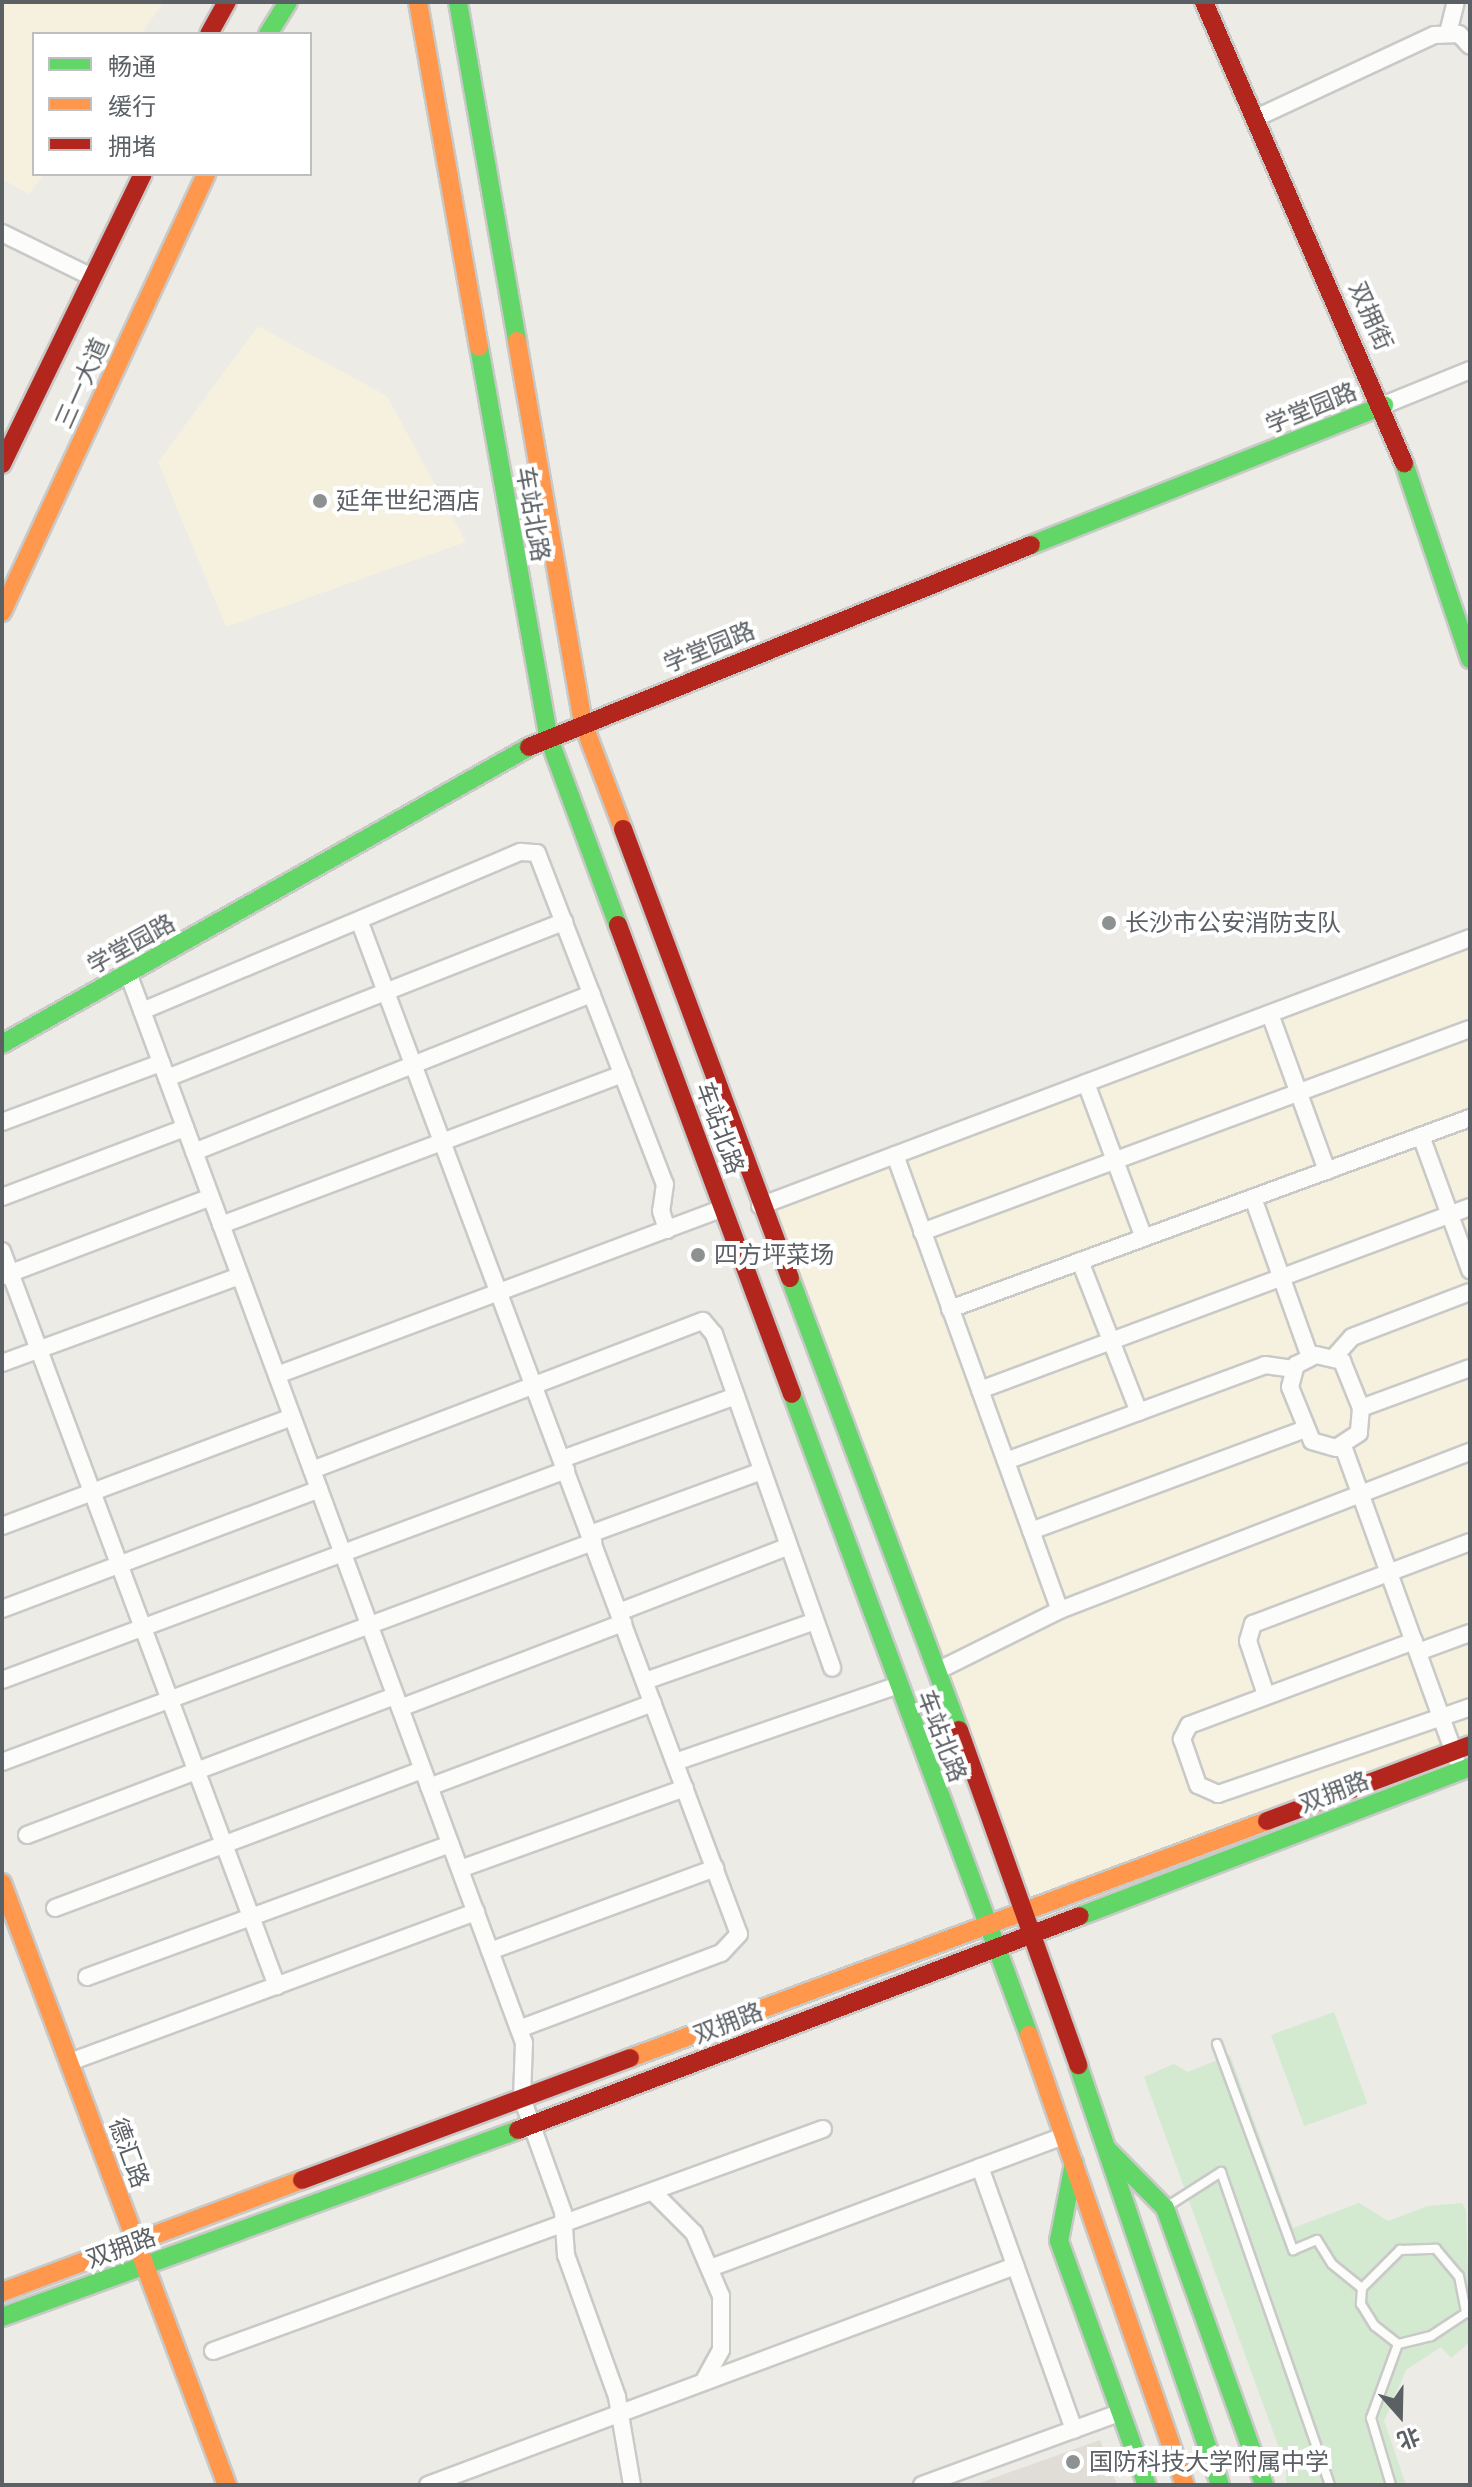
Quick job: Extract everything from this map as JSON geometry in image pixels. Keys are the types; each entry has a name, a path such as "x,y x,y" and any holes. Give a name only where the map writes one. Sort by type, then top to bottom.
{"main road":[{"path":"210,32 227,2"},
{"path":"269,32 288,2"},
{"name":"车站北路","path":"418,2 548,736 896,1686 988,1919 1185,2485"},
{"name":"车站北路","path":"458,2 583,723 760,1206 1024,1905 1108,2150 1128,2223 1220,2485"},
{"name":"双拥街","path":"1204,2 1384,405 1470,659"},
{"name":"三一大道","path":"2,464 142,176"},
{"name":"三一大道","path":"2,612 205,176"},
{"name":"学堂园路","path":"2,1044 548,736 1384,405"},
{"name":"双拥路","path":"2,2292 522,2098 1024,1905 1462,1748"},
{"name":"双拥路","path":"2,2317 532,2125 997,1944 1465,1769"},
{"name":"德汇路","path":"2,1883 227,2485"},
{"path":"1108,2150 1165,2208 1264,2485"},
{"path":"1074,2163 1059,2241 1147,2485"}],"street":[{"path":"1448,33 1456,2"},
{"path":"1256,118 1448,33"},
{"path":"1448,33 1470,46"},
{"path":"2,233 94,278"},
{"name":"学堂园路","path":"1384,405 1470,370"},
{"path":"142,1011 521,852 541,859 665,1184 661,1211 667,1230"},
{"path":"2,1122 164,1071 386,992 564,922"},
{"path":"362,928 739,1934 733,1947 519,2029"},
{"path":"760,1206 1470,938"},
{"path":"128,973 519,2029 526,2054 522,2098 564,2224 566,2255 619,2413 632,2485"},
{"path":"194,1152 592,994"},
{"path":"1270,1014 1327,1171"},
{"path":"922,1232 1470,1029"},
{"path":"221,1225 623,1074"},
{"path":"1086,1083 1144,1238"},
{"path":"950,1309 1470,1118"},
{"path":"2,1197 185,1128"},
{"path":"1421,1136 1470,1270"},
{"path":"895,1155 1060,1610"},
{"path":"6,1275 211,1197"},
{"path":"1253,1198 1310,1357"},
{"path":"980,1390 1470,1207"},
{"path":"277,1375 723,1208"},
{"path":"2,1251 6,1275 39,1350 277,1986"},
{"path":"1080,1261 1139,1412"},
{"path":"2,1363 240,1276"},
{"path":"1006,1461 1265,1365 1293,1369 1310,1357 1335,1356 1352,1337 1470,1292"},
{"path":"312,1470 703,1321 736,1396 832,1668"},
{"path":"1293,1369 1290,1387 1305,1429 1319,1447 1343,1446 1363,1427 1361,1408 1335,1356"},
{"path":"1361,1408 1470,1368"},
{"path":"2,1680 343,1553 736,1396"},
{"path":"2,1526 292,1417"},
{"path":"1031,1531 1305,1429"},
{"path":"1343,1446 1442,1718 1462,1748 1465,1769"},
{"path":"937,1671 1060,1610 1470,1452"},
{"path":"2,1762 370,1626 762,1471"},
{"path":"2,1609 319,1489"},
{"path":"1266,1695 1248,1641 1253,1624 1470,1542"},
{"path":"27,1835 398,1702 621,1617 789,1546"},
{"path":"645,1681 815,1621"},
{"path":"1470,1633 1266,1695 1183,1732 1198,1785 1209,1794 1470,1707"},
{"path":"675,1762 896,1686"},
{"path":"429,1787 653,1703"},
{"path":"55,1908 223,1842 422,1770"},
{"path":"460,1869 685,1788"},
{"path":"87,1977 450,1844"},
{"path":"490,1951 715,1868"},
{"path":"70,2062 476,1912"},
{"path":"213,2351 823,2129"},
{"path":"713,2267 1064,2136"},
{"path":"980,2167 1074,2430"},
{"path":"654,2193 678,2210 713,2267 724,2332 704,2381"},
{"path":"428,2485 1015,2266"},
{"path":"922,2485 1121,2412"}],"lane":[{"path":"1217,2044 1293,2250 1317,2240 1332,2264 1362,2288"},
{"path":"1165,2208 1221,2172 1330,2485"},
{"path":"1436,2249 1459,2276 1466,2313 1431,2336 1398,2344 1361,2304 1362,2288 1400,2250 1436,2249"},
{"path":"1391,2485 1371,2418 1398,2344"}],"shaded area":[{"path":"2,2 164,2 142,32 32,32 32,176 42,176 29,194 2,179"},
{"path":"258,326 387,396 466,542 226,627 158,462"},
{"path":"1470,938 1470,1739 1024,1905 760,1206"},
{"name":"国防科技大学附属中学","path":"1100,2440 1117,2485 974,2485"}],"green space":[{"path":"1334,2012 1367,2103 1304,2126 1271,2035"},
{"path":"1230,2055 1293,2228 1359,2203 1388,2221 1428,2206 1462,2203 1466,2210 1470,2342 1451,2358 1441,2347 1406,2370 1384,2421 1406,2485 1286,2485 1286,2467 1144,2077 1174,2064 1188,2072"}],"traffic: fast":[{"path":"269,32 288,2"},
{"path":"458,2 517,341"},
{"path":"479,347 548,736 618,925"},
{"path":"1031,545 1384,405"},
{"path":"1404,463 1470,659"},
{"path":"2,1044 529,747"},
{"path":"790,1278 959,1730"},
{"path":"792,1394 1029,2035"},
{"path":"1080,1916 1470,1767"},
{"path":"1078,2065 1220,2485"},
{"path":"2,2317 518,2130"},
{"path":"1108,2150 1165,2208 1264,2485"},
{"path":"1074,2163 1059,2241 1147,2485"}],"traffic: slow":[{"path":"418,2 479,347"},
{"path":"2,612 205,176"},
{"path":"517,341 583,723 623,829"},
{"path":"630,2058 1267,1821"},
{"path":"2,1883 227,2485"},
{"path":"1029,2035 1185,2485"},
{"path":"2,2292 302,2180"}],"traffic: jam":[{"path":"210,32 227,2"},
{"path":"1204,2 1404,463"},
{"path":"2,464 142,176"},
{"path":"529,747 1031,545"},
{"path":"623,829 790,1278"},
{"path":"618,925 792,1394"},
{"path":"959,1730 1078,2065"},
{"path":"1267,1821 1470,1745"},
{"path":"518,2130 1080,1916"},
{"path":"302,2180 630,2058"}],"place":[{"name":"延年世纪酒店","path":"320,501"},
{"name":"长沙市公安消防支队","path":"1109,923"},
{"name":"四方坪菜场","path":"698,1255"},
{"name":"国防科技大学附属中学","path":"1073,2462"}]}
